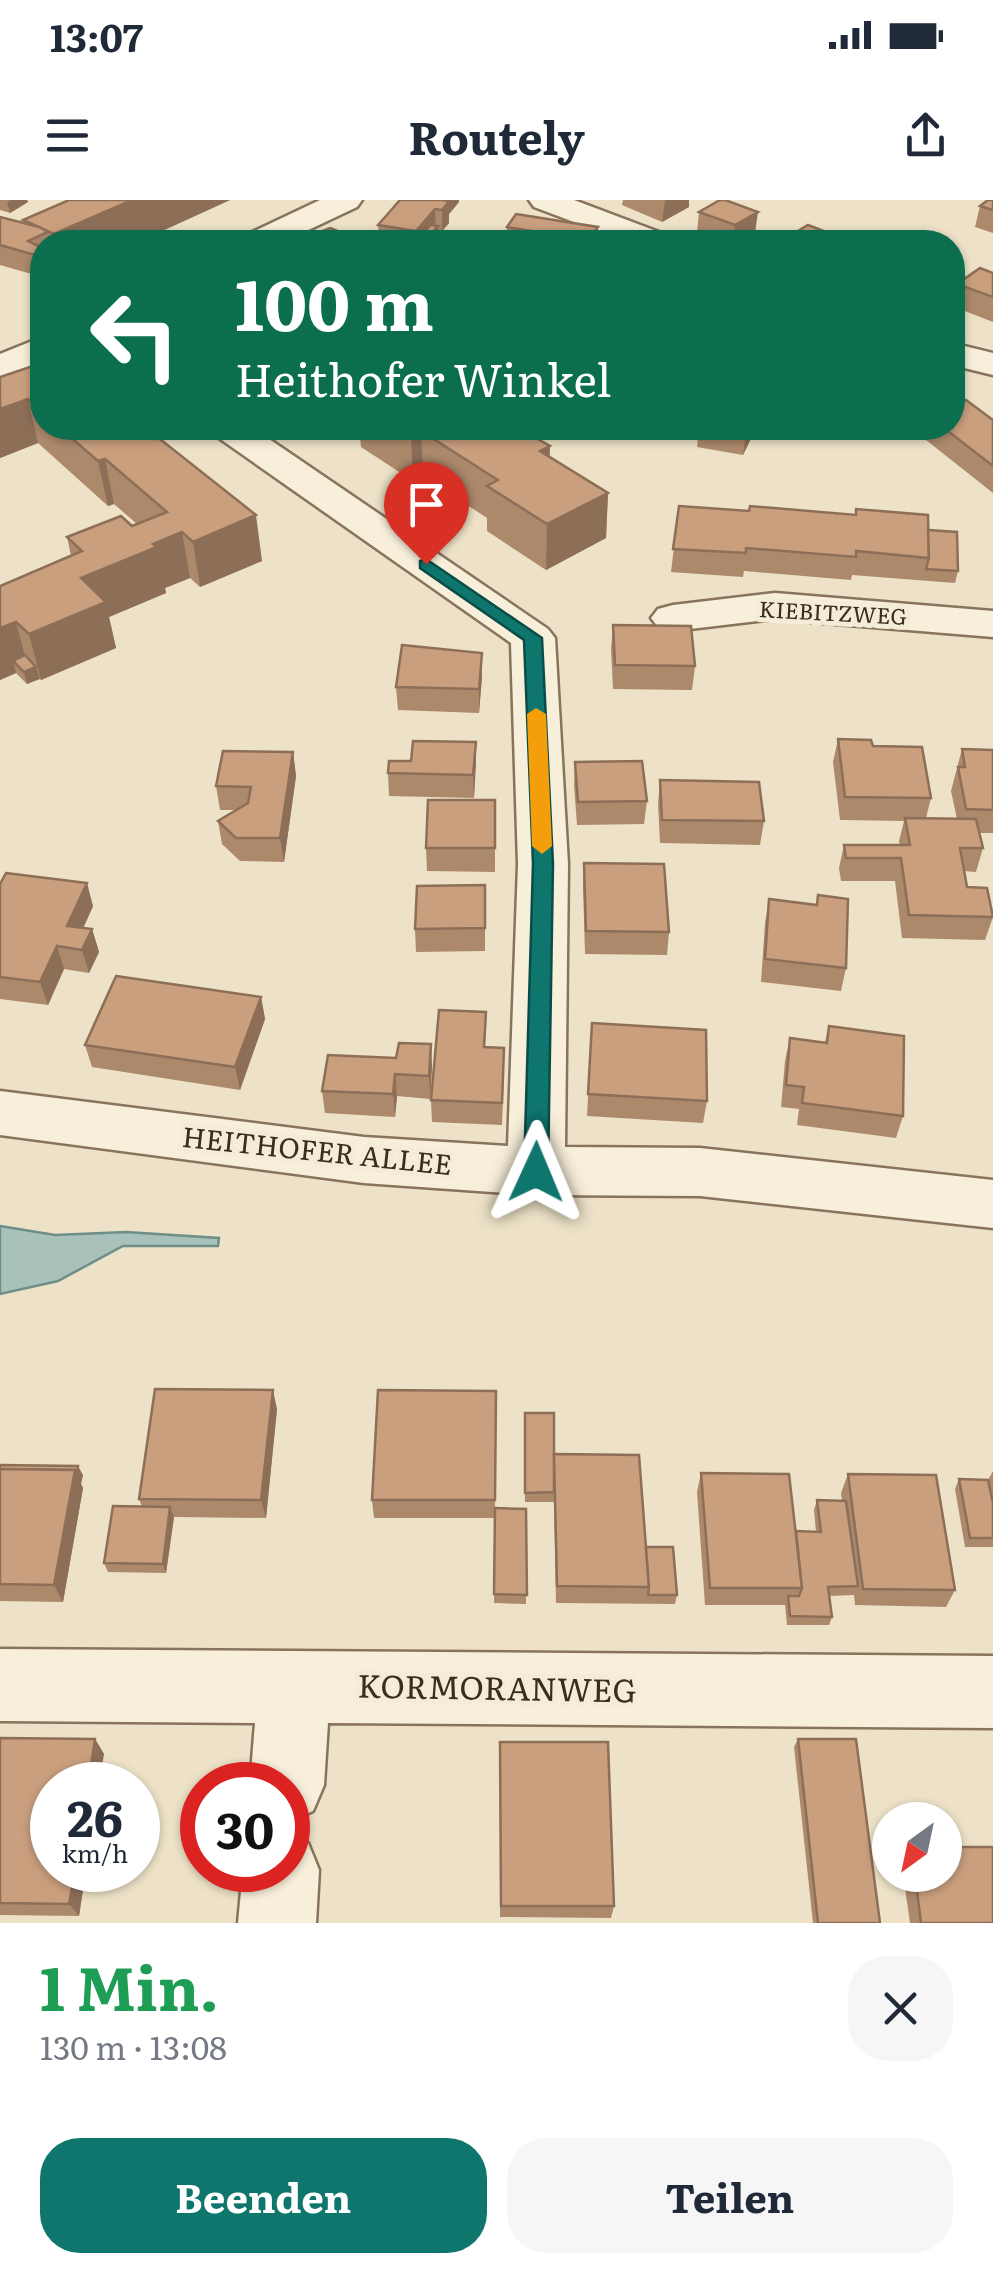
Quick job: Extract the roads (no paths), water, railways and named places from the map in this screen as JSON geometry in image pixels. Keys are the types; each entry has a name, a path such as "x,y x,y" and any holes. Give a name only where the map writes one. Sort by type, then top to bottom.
{"street":[{"path":"283,230 346,200"},
{"path":"545,200 624,230"},
{"path":"0,327 30,336"},
{"path":"0,368 30,354"},
{"path":"965,357 993,364"},
{"path":"246,440 533,638 543,864 536,1172"},
{"name":"KIEBITZWEG","path":"673,618 775,606 993,624"},
{"name":"HEITHOFER ALLEE","path":"0,1113 364,1160 536,1172 700,1172 993,1204"},
{"name":"KORMORANWEG","path":"0,1685 294,1685 762,1694 993,1692"},
{"path":"288,1762 294,1685"},
{"path":"277,1923 279,1892"}],"water":[{"path":"0,1226 55,1235 126,1232 219,1238 218,1246 123,1246 58,1281 0,1294"}]}
